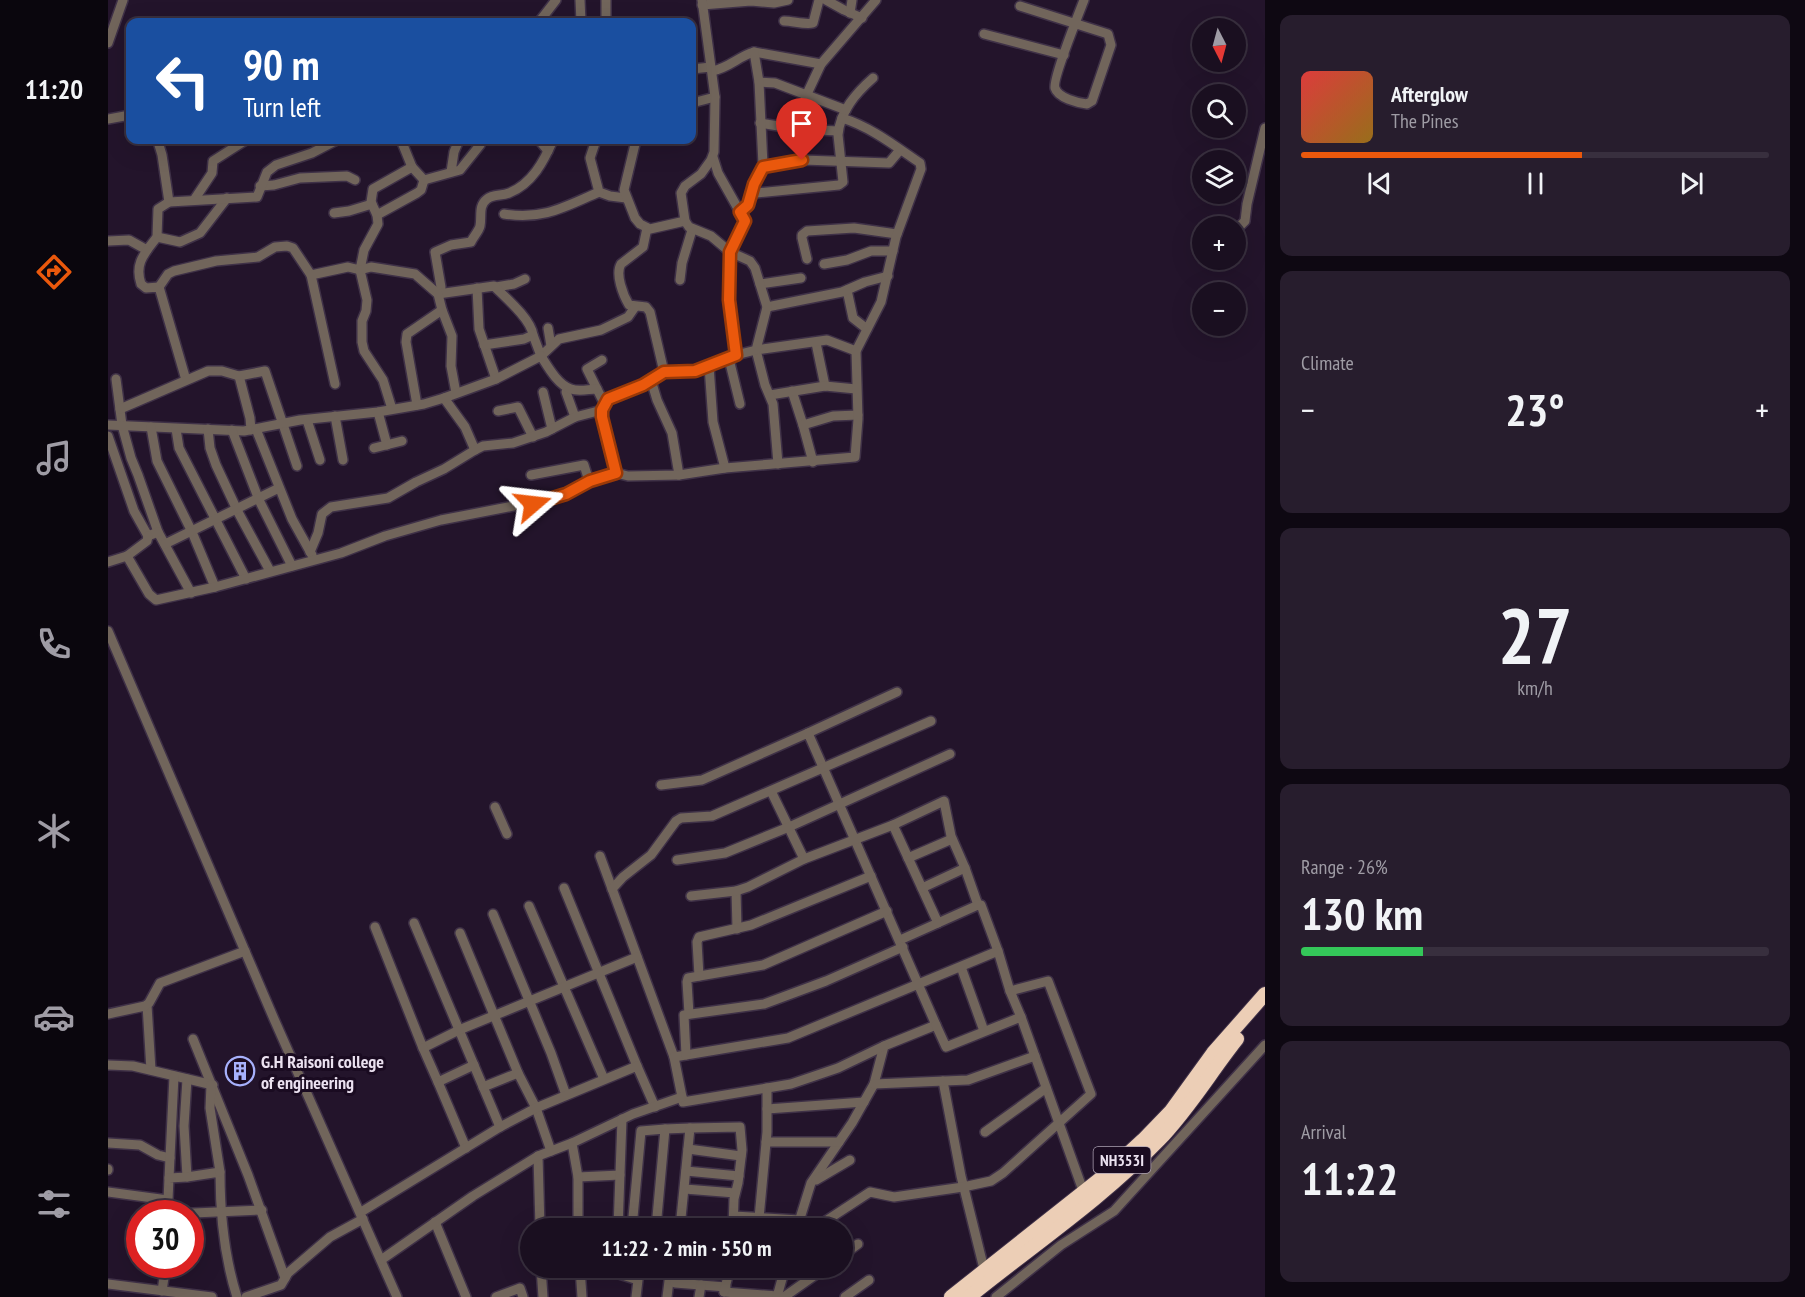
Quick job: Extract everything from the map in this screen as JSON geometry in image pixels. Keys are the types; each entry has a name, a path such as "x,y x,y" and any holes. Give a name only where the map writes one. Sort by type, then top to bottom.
{"highway":[{"name":"NH353I","path":"1086,1197 1171,1111 1213,1053 1265,994"},
{"name":"NH353I","path":"951,1297 987,1275 1086,1197 1143,1156 1182,1115 1221,1060 1265,1005"},
{"name":"NH353I","path":"969,1297 987,1275"}],"street":[{"path":"108,43 123,0"},
{"path":"541,18 556,0"},
{"path":"580,0 581,18"},
{"path":"606,0 606,18"},
{"path":"740,404 732,357 729,300 730,252 745,221 718,173 713,157 715,97 702,2 774,3 788,0"},
{"path":"784,21 812,24 819,0"},
{"path":"826,0 862,18"},
{"path":"850,13 852,0"},
{"path":"797,129 806,96 821,64 876,0"},
{"path":"1020,6 1076,23 1108,34 1111,45 1092,101 1087,104 1060,95 1055,90 1054,83 1076,23 1084,0"},
{"path":"984,34 1064,55"},
{"path":"696,69 723,69 754,52 821,64"},
{"path":"740,212 747,207 754,184 763,167 759,82 754,52"},
{"path":"752,195 839,185 843,182 838,131 844,114 858,91 873,78"},
{"path":"127,556 149,594 156,600 246,579 292,566 312,556 342,553 385,536 441,520 550,499 566,494 590,481 616,473 628,476 679,475 725,468 855,458 858,415 856,351 879,306 897,234 921,169 920,163 844,114 775,83 759,82"},
{"path":"696,102 715,97"},
{"path":"108,119 126,116"},
{"path":"760,123 797,129 838,131"},
{"path":"1246,216 1262,151 1265,128"},
{"path":"161,144 169,202"},
{"path":"194,200 213,173 213,161 240,144"},
{"path":"159,287 146,288 139,279 141,255 157,237 158,209 169,202 257,197 267,172 276,165 312,153 329,144"},
{"path":"403,144 412,167 424,180"},
{"path":"451,172 457,144"},
{"path":"424,180 460,170 480,144"},
{"path":"542,144 548,151"},
{"path":"438,294 441,288 435,252 451,245 471,242 480,226 480,213 484,202 489,197 510,193 525,183 538,170 551,144"},
{"path":"595,144 590,158 599,192"},
{"path":"635,144 625,186 626,198 635,218 647,228 685,221"},
{"path":"763,167 798,160 889,163 900,150"},
{"path":"713,157 701,174 681,192 685,221 692,230 711,236 730,252 750,261 755,268 767,307 756,350 765,385 773,404 778,464"},
{"path":"392,409 383,380 364,351 362,321 367,300 360,270 364,250 378,224 372,204 373,189 412,167"},
{"path":"260,186 300,178 347,176 355,180"},
{"path":"377,215 417,193 421,190 424,180"},
{"path":"504,214 544,215 599,192 613,197 626,198"},
{"path":"157,237 180,242 200,233 227,198"},
{"path":"334,213 372,204"},
{"path":"647,228 643,247 618,267 618,274 626,302 635,307 646,307 650,312 664,372"},
{"path":"807,259 802,235 807,231 854,228 897,234"},
{"path":"680,280 682,263 692,230"},
{"path":"108,241 129,240 147,250"},
{"path":"159,287 168,274 174,271 216,261 258,257 275,247 293,248 311,275 335,384"},
{"path":"824,264 847,260 872,251 893,251"},
{"path":"311,275 348,267 360,270 371,267 415,274 438,294 452,336 451,366 456,393"},
{"path":"767,307 847,290 888,276"},
{"path":"760,284 801,278"},
{"path":"438,294 492,285 496,287 514,284 525,279"},
{"path":"159,287 186,380"},
{"path":"496,287 522,314 532,330 541,356 558,380 568,388 576,390 597,389"},
{"path":"477,288 479,329 496,379"},
{"path":"847,290 853,318 867,329"},
{"path":"108,425 253,430 417,405 496,379 541,356 563,337 601,330 628,316 635,307"},
{"path":"417,405 407,334 442,310"},
{"path":"548,328 551,346"},
{"path":"484,345 524,339 533,335"},
{"path":"312,556 322,514 331,507 388,498 483,446 513,443 552,429 603,406 664,372 695,371 756,350 827,340 856,351"},
{"path":"816,343 825,386"},
{"path":"602,360 587,369 603,406 616,473"},
{"path":"710,366 712,415 725,468"},
{"path":"120,409 208,371 222,371 239,376 262,370 268,373 282,424 297,466"},
{"path":"239,376 253,430 292,519 312,556"},
{"path":"116,379 122,424 131,458 158,532 191,593"},
{"path":"651,380 672,433 679,475"},
{"path":"770,395 825,386 856,389"},
{"path":"792,391 813,462"},
{"path":"543,392 552,429"},
{"path":"566,392 576,417"},
{"path":"444,398 465,427 475,450"},
{"path":"498,411 518,407 532,437"},
{"path":"378,412 387,445"},
{"path":"803,425 833,416 858,415"},
{"path":"335,416 344,460"},
{"path":"307,420 320,460"},
{"path":"151,427 157,461 192,532 215,587"},
{"path":"176,429 179,448 246,579"},
{"path":"208,429 210,448 237,510 270,571"},
{"path":"232,430 259,498 292,566"},
{"path":"108,436 134,511 148,536 147,542 127,556 108,562"},
{"path":"374,448 402,441"},
{"path":"531,476 584,465 590,481"},
{"path":"165,544 279,488"},
{"path":"148,536 158,532"},
{"path":"108,631 397,1297"},
{"path":"661,785 702,780 897,692"},
{"path":"612,889 623,877 651,855 676,821 681,818 712,816 824,769 931,720"},
{"path":"808,733 946,1047 1021,1017"},
{"path":"677,860 725,853 789,827 950,754"},
{"path":"771,791 804,859"},
{"path":"691,896 736,891 804,859 893,825 944,801 952,839 966,868 978,905 981,905 1010,991 1086,1197"},
{"path":"495,807 507,834"},
{"path":"893,825 938,923"},
{"path":"908,858 952,839"},
{"path":"600,856 674,1058 683,1102 790,1084 829,1071 936,1025"},
{"path":"922,888 966,868"},
{"path":"699,976 697,940 701,937 751,925 871,876"},
{"path":"564,888 655,1107"},
{"path":"736,891 737,929"},
{"path":"686,1055 683,1017 689,1014 764,1004 826,981 978,905"},
{"path":"529,906 604,1079"},
{"path":"689,1014 687,980 763,965 887,911"},
{"path":"493,914 566,1095"},
{"path":"414,923 500,1127"},
{"path":"375,927 466,1148"},
{"path":"460,933 518,1073 536,1108 551,1151"},
{"path":"151,1070 147,1005 160,983 245,951"},
{"path":"674,1058 788,1038 998,951"},
{"path":"423,1048 459,1030 637,957"},
{"path":"961,967 984,1030"},
{"path":"830,1218 870,1192 894,1197 991,1181 1091,1094 1048,981 1010,991"},
{"path":"108,1014 147,1005"},
{"path":"193,1039 262,1210 285,1278"},
{"path":"996,1297 1061,1245 1114,1210 1265,1045"},
{"path":"800,1218 812,1183 874,1084 884,1046"},
{"path":"874,1084 968,1080 1035,1056"},
{"path":"108,1065 134,1066 212,1085"},
{"path":"438,1082 474,1065"},
{"path":"246,1297 281,1285 288,1273 330,1237 500,1127 536,1108 638,1066"},
{"path":"483,1087 518,1073"},
{"path":"108,1192 168,1200 174,1076"},
{"path":"187,1079 184,1126 187,1177"},
{"path":"943,1081 963,1187 987,1275"},
{"path":"212,1085 210,1108 220,1172 220,1212 230,1275 237,1297"},
{"path":"985,1132 1046,1088"},
{"path":"633,1218 641,1131 740,1127 741,1156 734,1216 759,1218 766,1142 767,1089"},
{"path":"381,1260 435,1222 538,1156 572,1143 622,1119 682,1097"},
{"path":"767,1109 864,1102"},
{"path":"618,1218 622,1119"},
{"path":"682,1218 690,1128"},
{"path":"657,1218 665,1129"},
{"path":"766,1142 839,1142"},
{"path":"108,1143 140,1145 158,1155 170,1158"},
{"path":"572,1143 578,1177 578,1218"},
{"path":"688,1149 741,1156"},
{"path":"538,1156 540,1218"},
{"path":"812,1183 850,1160"},
{"path":"686,1171 739,1176"},
{"path":"169,1178 220,1172"},
{"path":"578,1177 620,1175"},
{"path":"685,1189 735,1193"},
{"path":"204,1213 262,1210"},
{"path":"435,1222 466,1297"},
{"path":"853,1248 858,1244"},
{"path":"162,1291 164,1278"},
{"path":"542,1278 543,1297"},
{"path":"581,1278 582,1297"},
{"path":"631,1278 638,1280 636,1297"},
{"path":"667,1297 669,1278"},
{"path":"675,1278 675,1283 701,1285 724,1292 779,1297 809,1278"},
{"path":"779,1297 782,1278"},
{"path":"845,1297 869,1280"},
{"path":"108,1284 212,1297"},
{"path":"127,1285 127,1297"},
{"path":"699,1297 701,1285"},
{"path":"496,1297 520,1288 523,1297"}],"place":[{"name":"G.H Raisoni college of engineering","path":"240,1071"}],"route":[{"path":"533,504 566,494 590,481 616,473 602,417 604,403 608,399 643,385 664,372 695,371 736,355 729,300 730,252 745,221 740,212 748,205 754,184 763,167 802,160"}]}
